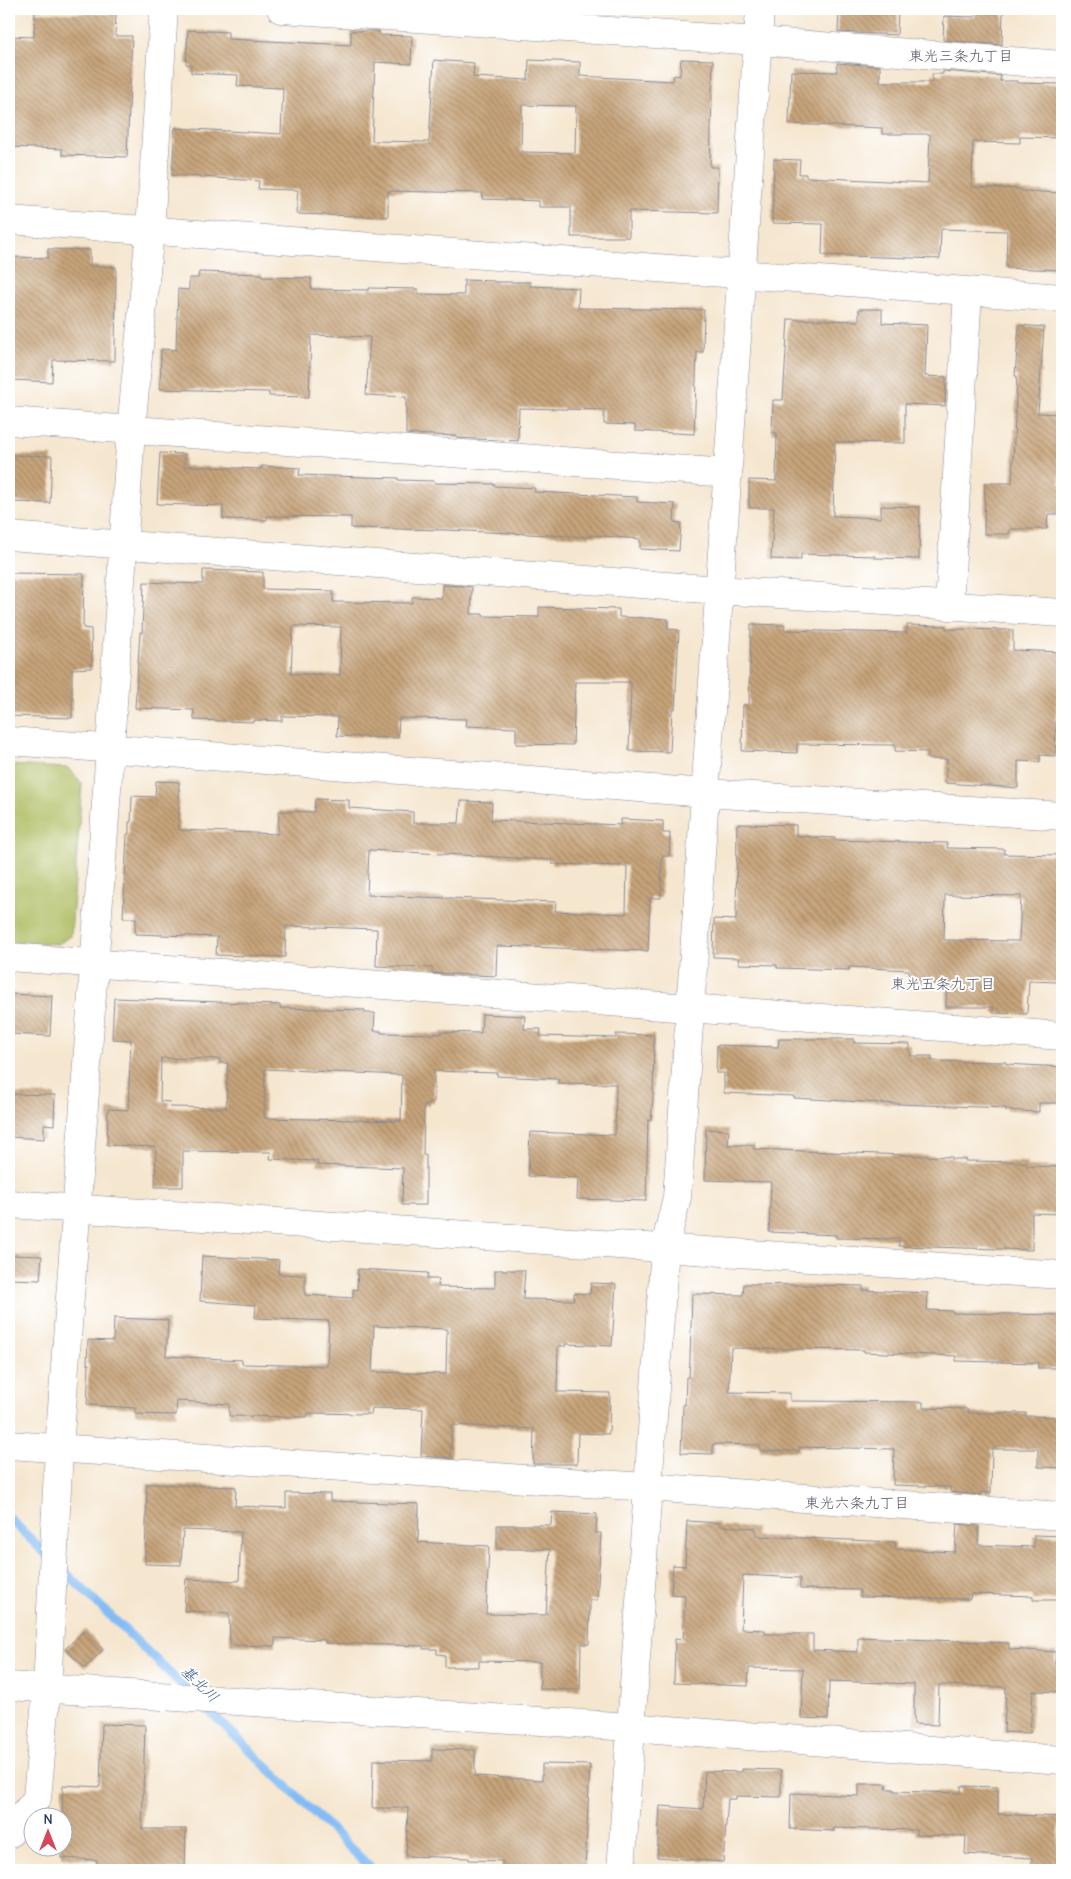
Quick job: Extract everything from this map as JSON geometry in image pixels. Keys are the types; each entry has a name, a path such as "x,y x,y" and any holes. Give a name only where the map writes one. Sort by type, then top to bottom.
{"street":[{"path":"9,1834 37,1798 47,1689 59,1449 132,430 150,230 164,9"},
{"path":"281,9 758,41 1062,65"},
{"path":"621,1870 647,1487 666,1248 677,1198 760,9"},
{"path":"9,220 1062,298"},
{"path":"949,606 968,292"},
{"path":"9,421 728,473"},
{"path":"9,536 719,590 1062,613"},
{"path":"9,741 706,793 1062,816"},
{"path":"9,957 1062,1036"},
{"path":"9,1204 1062,1276"},
{"path":"9,1446 1062,1516"},
{"path":"9,1686 630,1727 1062,1760"}],"green space":[{"path":"9,765 68,768 82,783 71,936 58,944 9,942"}],"building":[{"path":"839,9 898,9 897,35 838,32"},
{"path":"975,10 1003,11 1002,45 943,40 944,16 975,17"},
{"path":"35,12 116,14 115,36 132,36 127,157 62,155 62,149 9,147 9,36 34,37"},
{"path":"188,30 228,32 228,39 351,45 351,31 379,31 379,35 412,36 411,64 375,62 372,141 429,142 434,60 474,63 473,77 528,80 529,60 580,62 580,76 673,81 674,75 680,76 681,59 713,60 710,167 718,167 717,213 629,211 629,237 571,237 571,207 539,207 539,201 482,199 483,193 388,191 388,217 296,214 298,190 258,189 259,181 172,175 175,128 281,134 283,88 237,86 238,75 191,73 191,65 186,64","holes":["522,105 576,106 575,153 521,152"]},
{"path":"837,63 880,66 880,82 932,82 932,74 943,74 943,71 1001,76 1000,81 1017,81 1017,83 1061,84 1062,138 1020,137 1020,143 973,142 972,187 1062,193 1062,270 1006,268 1007,231 941,229 940,259 822,255 823,224 772,223 774,159 800,160 799,174 806,174 806,177 928,183 930,134 882,134 882,128 789,124 791,71 837,72"},
{"path":"48,249 90,250 90,266 116,267 115,361 53,360 52,382 12,380 9,379 9,257 48,258"},
{"path":"199,272 262,274 262,277 311,278 311,289 418,289 418,294 464,295 464,280 530,282 530,286 579,288 578,308 704,310 703,352 697,352 694,434 635,431 635,425 604,424 604,410 519,408 518,441 406,434 406,397 366,395 370,337 311,335 309,397 269,396 269,392 160,389 161,349 176,350 178,289 189,290 189,278 198,278"},
{"path":"859,309 882,309 882,323 927,325 925,376 946,377 945,406 905,404 905,443 835,442 833,516 881,518 881,506 920,507 919,559 801,554 801,560 771,559 774,508 749,508 749,480 776,481 777,433 772,433 773,400 783,400 788,319 859,321"},
{"path":"1019,325 1044,327 1038,413 1062,414 1060,484 1062,484 1062,514 1048,514 1047,529 1010,529 1009,534 984,534 985,483 1012,483 1017,376 1015,376"},
{"path":"160,453 185,454 184,466 261,469 262,466 300,468 299,475 398,478 398,480 434,481 434,483 494,484 494,486 535,488 534,492 637,497 637,502 675,504 674,522 681,523 679,551 640,549 640,539 590,535 590,537 446,530 351,528 351,517 267,516 267,520 223,519 223,506 157,504"},
{"path":"9,455 52,456 50,503 9,502"},
{"path":"203,570 263,572 263,589 333,591 333,602 412,603 412,597 442,598 442,585 461,586 472,587 471,614 483,614 483,616 539,617 539,607 619,609 619,617 668,619 668,629 679,630 675,709 672,709 670,752 629,751 631,682 575,682 573,745 516,744 516,728 466,726 467,719 399,718 398,738 337,736 338,717 282,716 282,721 254,720 254,722 194,720 194,710 135,708 140,632 142,633 144,582 203,584","holes":["293,626 341,627 340,675 291,674"]},
{"path":"9,573 84,574 83,628 91,629 92,668 72,669 72,718 9,716"},
{"path":"751,624 785,625 784,630 860,632 907,633 907,625 946,626 946,629 1013,630 1013,650 1062,652 1061,697 1057,697 1055,756 1040,755 1040,762 1018,761 1018,788 945,783 947,759 928,759 928,752 895,751 895,745 797,744 797,753 742,751 743,705 749,705"},
{"path":"156,781 179,782 179,830 278,834 279,811 314,812 315,799 349,800 349,808 413,812 413,823 459,823 461,801 492,802 491,820 621,825 621,819 663,821 663,833 670,833 669,856 662,856 661,898 650,898 648,951 497,946 496,976 432,973 432,968 376,966 377,929 286,926 285,957 216,955 217,937 135,934 136,918 123,918 127,834 129,834 129,822 131,822 132,796 155,797","holes":["369,850 552,860 552,864 627,866 626,914 555,911 556,902 367,895"]},
{"path":"737,824 796,825 796,836 835,838 835,840 947,843 947,848 1004,849 1004,854 1062,855 1062,901 1060,901 1057,982 1029,981 1027,1014 993,1013 994,1007 946,1007 947,983 909,983 909,970 849,967 849,970 777,968 777,965 738,964 739,958 713,957 714,919 736,920","holes":["945,895 1021,896 1019,941 944,940"]},
{"path":"10,994 52,996 50,1036 9,1034"},
{"path":"114,998 247,1003 280,1005 280,1008 365,1010 365,1013 375,1013 374,1031 381,1031 381,1033 481,1033 482,1014 525,1016 524,1029 541,1029 540,1036 616,1038 616,1034 654,1035 653,1098 651,1120 648,1120 646,1201 577,1199 578,1178 528,1176 530,1132 615,1135 616,1084 558,1083 559,1079 497,1076 497,1073 434,1071 434,1102 424,1105 423,1155 426,1155 426,1205 402,1205 403,1168 317,1165 318,1161 270,1159 271,1152 183,1151 183,1187 155,1187 156,1147 107,1145 108,1109 128,1110 131,1040 112,1039","holes":["161,1058 220,1059 220,1063 228,1063 226,1108 169,1107 170,1102 160,1101","265,1069 402,1075 401,1121 264,1118"]},
{"path":"779,1039 854,1039 854,1043 910,1044 910,1056 932,1056 932,1061 1006,1062 1006,1064 1062,1067 1062,1103 1039,1103 1039,1112 1006,1110 1006,1108 898,1104 724,1093 724,1073 716,1073 717,1045 778,1047"},
{"path":"9,1094 55,1095 54,1125 44,1124 44,1139 9,1137"},
{"path":"706,1129 729,1130 728,1145 754,1145 754,1149 952,1157 952,1159 966,1159 965,1161 1027,1162 1027,1166 1062,1167 1062,1214 1032,1213 1032,1250 899,1246 899,1239 836,1238 836,1235 769,1232 771,1182 705,1180"},
{"path":"9,1255 42,1256 40,1280 9,1279"},
{"path":"202,1256 279,1260 278,1274 305,1275 305,1295 353,1298 353,1289 357,1290 358,1269 428,1273 427,1279 439,1279 438,1287 495,1288 495,1270 525,1270 523,1299 574,1300 574,1293 590,1294 591,1283 616,1284 612,1346 566,1344 566,1346 558,1346 557,1392 610,1393 609,1434 578,1433 577,1464 533,1464 534,1429 451,1425 451,1458 421,1456 423,1409 372,1408 371,1414 308,1413 307,1417 229,1416 229,1404 177,1401 176,1415 135,1414 135,1408 87,1405 88,1340 113,1341 114,1318 168,1320 166,1356 242,1360 242,1364 327,1366 329,1321 255,1318 256,1305 200,1301","holes":["374,1326 447,1329 446,1374 372,1372"]},
{"path":"744,1284 863,1286 863,1290 928,1293 927,1310 953,1311 953,1313 1062,1315 1062,1368 1038,1368 1038,1363 956,1361 956,1356 864,1352 864,1350 731,1348 729,1392 790,1393 790,1401 923,1402 923,1408 968,1409 968,1413 1026,1413 1026,1416 1062,1417 1062,1468 1038,1467 1038,1449 992,1449 991,1493 981,1492 981,1495 950,1492 950,1487 893,1485 894,1449 799,1447 799,1451 760,1451 760,1445 713,1444 713,1454 681,1453 683,1405 685,1405 686,1377 689,1377 692,1294 743,1295"},
{"path":"147,1484 236,1487 235,1506 286,1508 286,1493 330,1494 330,1501 419,1504 418,1542 489,1546 486,1614 546,1615 550,1549 497,1549 497,1525 551,1525 552,1512 597,1514 596,1533 601,1533 597,1600 590,1600 589,1644 581,1644 580,1690 540,1689 540,1662 479,1661 479,1667 445,1667 445,1655 437,1654 437,1649 423,1649 423,1646 325,1643 325,1640 275,1638 275,1646 230,1645 229,1613 184,1611 186,1579 239,1581 241,1532 183,1530 181,1565 145,1564"},
{"path":"687,1521 719,1523 719,1526 756,1528 756,1536 895,1542 895,1549 955,1552 957,1524 979,1526 978,1545 1034,1547 1034,1535 1062,1536 1062,1600 1033,1600 1033,1596 971,1594 970,1599 860,1597 860,1590 800,1589 800,1578 743,1575 741,1629 765,1630 765,1634 813,1634 813,1650 858,1652 858,1637 1009,1643 1009,1649 1056,1652 1055,1663 1062,1663 1062,1692 1033,1691 1030,1733 1004,1732 1006,1687 939,1685 938,1725 914,1724 914,1684 829,1681 828,1719 801,1718 803,1669 749,1668 748,1686 674,1683 675,1639 683,1640 685,1595 671,1594 673,1565 685,1566"},
{"path":"85,1630 103,1650 85,1668 65,1649"},
{"path":"102,1724 145,1725 142,1829 186,1829 185,1870 96,1868 97,1860 61,1858 61,1856 72,1856 72,1806 62,1806 63,1785 100,1787"},
{"path":"432,1749 475,1750 475,1776 542,1780 542,1764 590,1765 585,1870 502,1870 502,1861 406,1856 408,1808 372,1808 373,1760 432,1761"},
{"path":"742,1769 781,1770 781,1797 736,1796 736,1799 728,1799 723,1862 657,1857 660,1806 703,1809 705,1771 742,1772"},
{"path":"859,1784 887,1784 886,1789 894,1789 894,1791 961,1793 961,1786 998,1787 998,1814 1060,1817 1056,1870 1031,1870 1032,1858 965,1854 966,1836 916,1835 916,1830 834,1828 834,1831 790,1829 791,1793 859,1796"}],"waterway":[{"name":"基北川","path":"9,1518 48,1556"},
{"name":"基北川","path":"59,1566 188,1691"},
{"name":"基北川","path":"203,1705 373,1870"}],"district":[{"name":"東光三条九丁目","path":"961,56"},
{"name":"東光五条九丁目","path":"943,984"},
{"name":"東光六条九丁目","path":"857,1503"}]}
